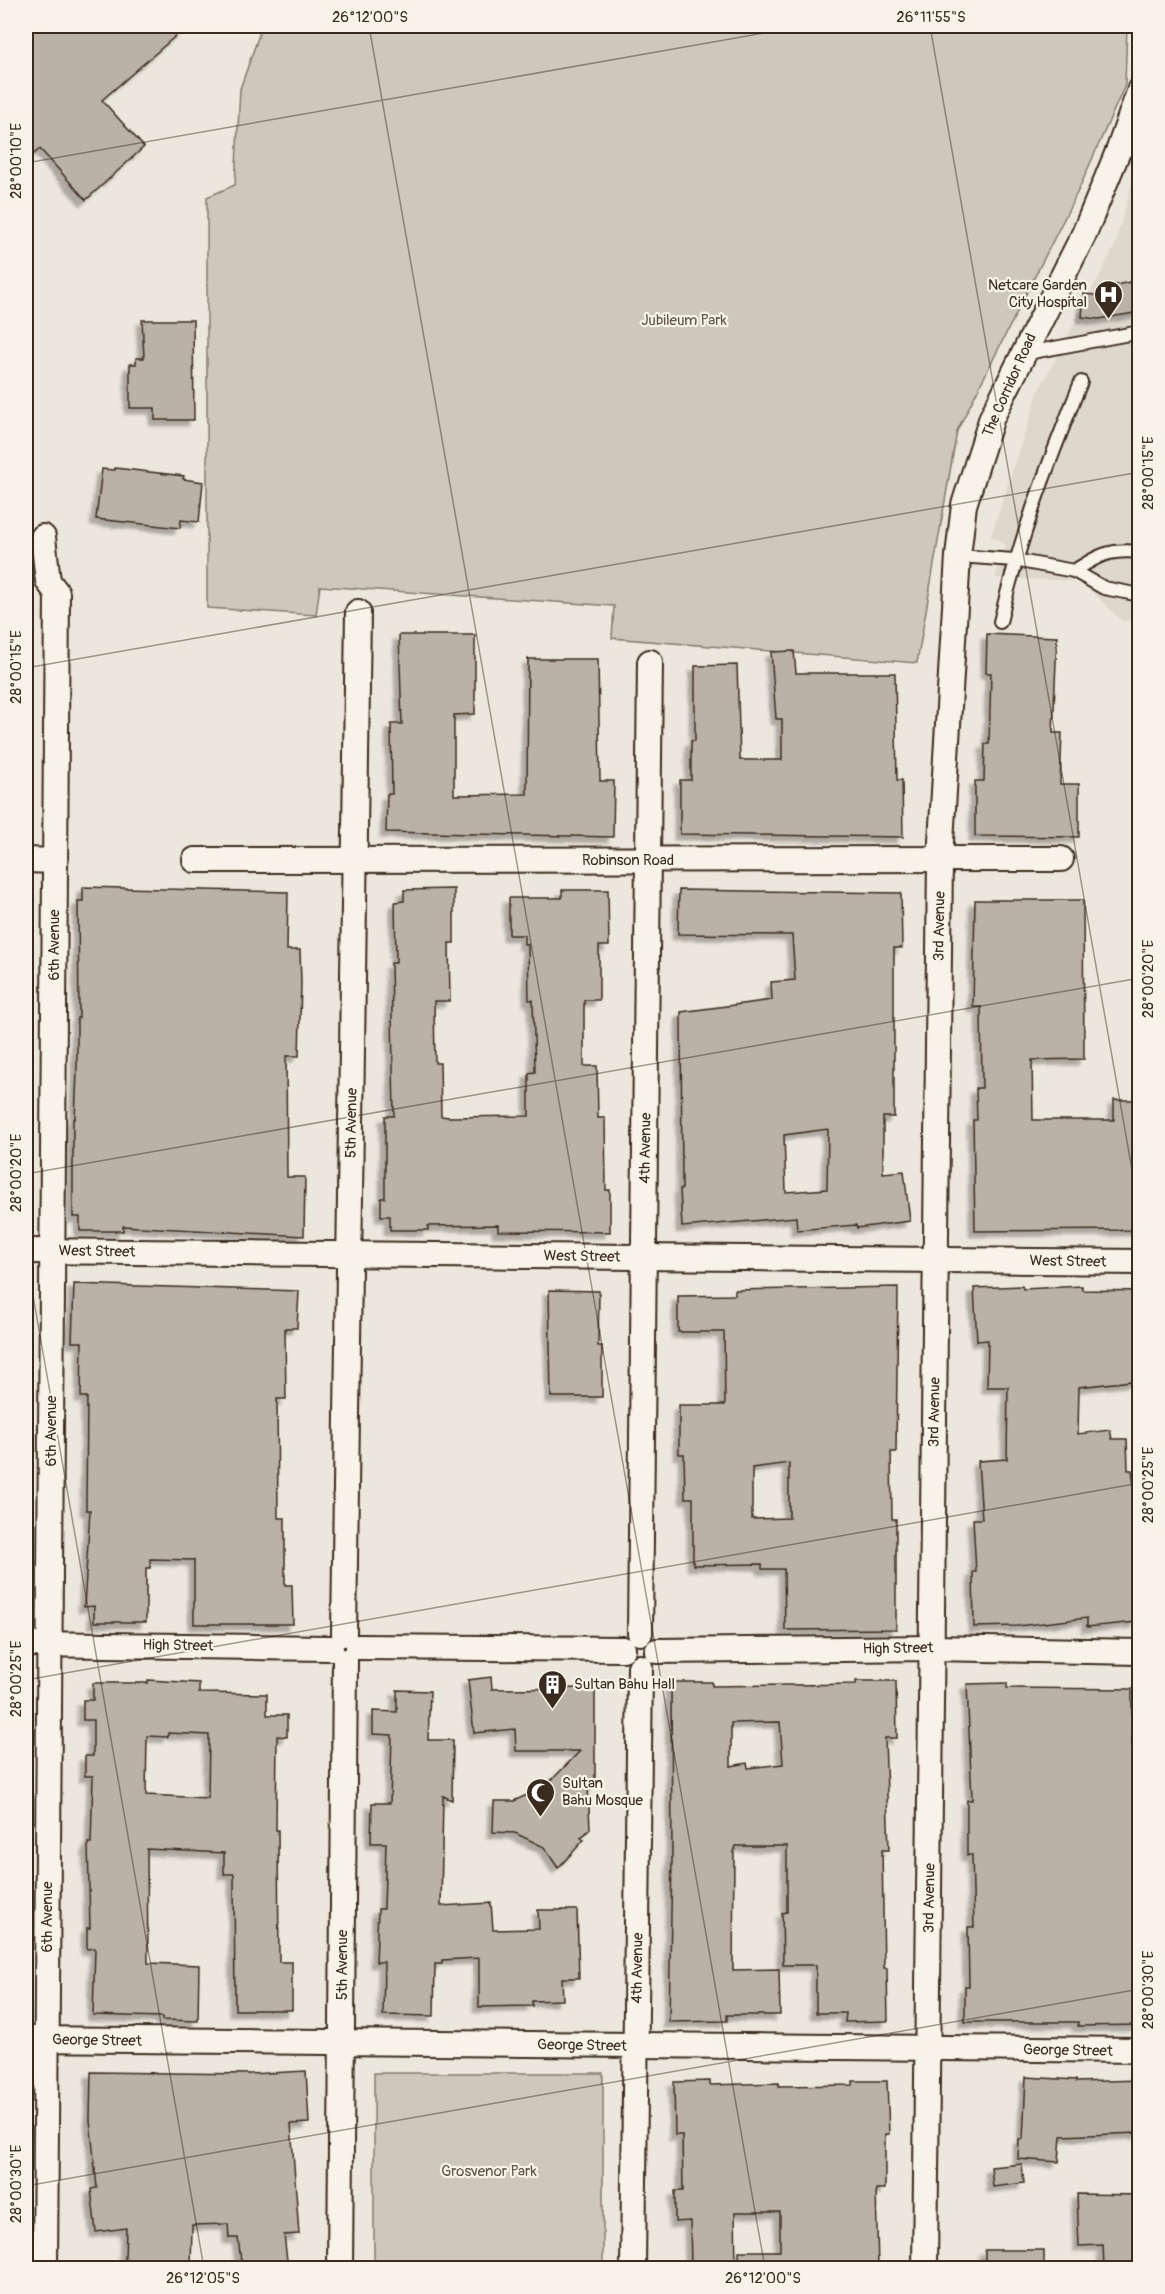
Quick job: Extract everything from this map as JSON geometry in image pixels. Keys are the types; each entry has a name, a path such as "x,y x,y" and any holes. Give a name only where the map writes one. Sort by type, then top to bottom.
{"street":[{"name":"The Corridor Road","path":"958,556 964,505 976,460 992,417 1021,355 1129,149 1140,89"},
{"name":"6th Avenue","path":"43,537 48,581 57,593 49,1643 36,2040 45,2268"},
{"name":"3rd Avenue","path":"925,2268 940,859 958,556"},
{"name":"5th Avenue","path":"340,2268 358,612"},
{"name":"4th Avenue","path":"631,1641 644,1257 650,662"},
{"name":"Robinson Road","path":"195,860 1060,859"},
{"path":"26,860 55,861"},
{"name":"West Street","path":"26,1251 1140,1262"},
{"path":"631,1641 652,1638 649,1659"},
{"name":"High Street","path":"26,1644 345,1647 631,1641"},
{"name":"High Street","path":"649,1659 932,1648 1140,1652"},
{"name":"4th Avenue","path":"633,2268 636,2045 649,1659"},
{"name":"George Street","path":"36,2040 1140,2050"}],"lane":[{"path":"1021,355 1140,332"},
{"path":"1000,622 1014,560 1038,488 1081,382"},
{"path":"1074,571 1105,553 1117,550 1140,552"},
{"path":"958,556 1014,560 1074,571 1104,588 1140,595"}],"shaded area":[{"name":"Netcare Garden City Hospital","path":"1139,156 1139,620 1122,621 1086,586 1075,581 995,578 1006,545 991,536 1039,390 1114,248"}],"green space":[{"name":"Jubileum Park","path":"262,26 1127,26 1125,85 1078,191 957,431 917,663 612,638 614,606 320,586 316,615 207,608 207,197 235,185 240,89"},
{"name":"Grosvenor Park","path":"374,2073 603,2073 603,2268 374,2268"}],"building":[{"path":"26,26 187,26 102,100 144,147 86,200 40,149 26,160"},
{"path":"1135,281 1140,312 1099,319 1082,317 1084,294 1107,296 1106,287"},
{"path":"142,320 193,320 194,420 155,420 155,408 130,408 130,364 136,364 136,358 144,358"},
{"path":"115,468 184,476 183,479 203,482 199,522 181,520 180,528 96,519 102,469 115,470"},
{"path":"987,634 1057,637 1053,733 1062,733 1060,784 1079,784 1079,837 975,836 975,781 984,781 985,744 989,744 991,673 986,673"},
{"path":"399,635 475,635 475,714 454,715 454,795 527,794 528,659 598,659 600,781 614,781 613,837 386,832 387,794 392,794 391,724 402,724"},
{"path":"794,651 796,673 895,673 897,780 902,780 903,837 680,834 680,780 691,780 691,741 695,741 695,666 737,665 740,760 782,760 782,719 776,719 771,652"},
{"path":"83,887 288,892 287,950 300,950 301,983 299,1056 286,1056 287,1177 305,1177 304,1236 123,1226 123,1231 80,1231 80,1217 73,1217 73,1119 75,1119 77,1072 77,1018 79,1018 78,901 83,901"},
{"path":"454,889 454,943 449,943 450,1001 434,1001 435,1063 440,1063 441,1116 449,1117 529,1116 529,1073 535,1072 533,1000 529,1000 528,944 524,944 524,935 509,935 509,898 562,898 562,890 608,890 609,946 599,946 599,1000 584,1000 584,1066 597,1066 598,1118 605,1118 606,1190 610,1190 610,1232 498,1231 498,1225 428,1226 428,1230 390,1230 390,1216 381,1216 381,1198 385,1198 385,1116 394,1116 391,963 396,963 395,902 404,901 404,890"},
{"path":"679,890 901,893 902,948 894,948 894,1117 883,1117 883,1173 904,1171 910,1221 857,1228 856,1225 797,1230 796,1217 682,1227 680,1189 682,1189 681,1012 772,1000 771,982 795,980 792,935 678,934","holes":["828,1129 827,1189 786,1192 784,1135"]},
{"path":"975,900 1083,900 1084,1059 1032,1060 1033,1120 1114,1120 1114,1100 1139,1100 1138,1136 1135,1136 1140,1230 975,1231 973,1120 977,1120 976,1088 982,1088 981,1007 973,1007"},
{"path":"74,1284 299,1291 297,1328 285,1328 286,1399 277,1399 278,1518 285,1518 285,1585 292,1585 293,1624 194,1624 194,1560 150,1559 150,1568 146,1568 146,1622 94,1622 94,1606 84,1607 90,1510 86,1510 87,1397 81,1397 82,1342 72,1342"},
{"path":"1022,1286 1023,1289 1082,1286 1082,1290 1140,1291 1140,1380 1079,1387 1078,1434 1110,1430 1112,1439 1127,1439 1128,1470 1132,1470 1139,1521 1137,1567 1133,1567 1137,1622 1087,1627 1087,1618 1017,1626 974,1627 973,1572 976,1572 973,1519 982,1519 978,1461 1007,1459 1008,1387 987,1387 988,1340 977,1341 974,1288"},
{"path":"898,1287 896,1452 891,1452 892,1519 896,1519 896,1629 785,1630 784,1569 762,1569 762,1564 693,1565 693,1498 685,1498 684,1454 679,1454 679,1405 725,1405 724,1332 678,1332 678,1296 735,1295 735,1290","holes":["789,1463 789,1518 752,1519 752,1468"]},
{"path":"549,1290 599,1291 598,1346 602,1346 602,1397 551,1397"},
{"path":"491,1677 492,1689 595,1688 595,1787 588,1787 590,1829 581,1838 584,1840 558,1868 544,1847 515,1833 493,1832 494,1801 514,1801 546,1786 580,1751 516,1751 515,1729 474,1733 468,1680"},
{"path":"148,1680 199,1683 199,1693 267,1694 267,1715 287,1715 287,1737 277,1736 276,1830 278,1830 279,1962 292,1962 292,2010 235,2010 234,1874 224,1874 224,1853 147,1849 148,1963 199,1965 198,2021 162,2020 162,2017 93,2015 95,1948 87,1949 87,1928 90,1928 88,1843 91,1843 93,1776 85,1776 85,1756 93,1756 93,1720 83,1720 83,1700 93,1700 93,1683 148,1683","holes":["168,1733 209,1735 208,1798 146,1795 147,1736 168,1737"]},
{"path":"856,1681 896,1681 897,1738 885,1738 889,1850 882,1850 884,1968 887,1968 888,2021 845,2022 846,2013 816,2013 816,1965 783,1965 782,1913 787,1912 787,1846 736,1846 734,1852 733,1970 779,1969 780,2015 727,2015 727,2021 669,2022 672,1858 671,1682 712,1682 712,1686 856,1684","holes":["780,1722 783,1764 748,1768 747,1763 731,1766 731,1723"]},
{"path":"1007,1683 1007,1688 1132,1689 1132,1745 1140,1744 1140,2025 1078,2026 1078,2022 965,2022 965,1986 969,1986 968,1927 974,1927 972,1855 967,1855 967,1800 972,1800 967,1684"},
{"path":"397,1690 430,1691 428,1740 453,1740 452,1800 443,1796 441,1906 491,1903 493,1930 539,1929 538,1910 577,1910 579,1978 562,1978 563,2000 532,2001 532,2006 479,2007 479,1958 442,1960 442,1964 435,1964 434,2016 383,2015 384,1962 376,1962 378,1909 384,1909 386,1843 371,1843 372,1803 390,1803 392,1735 373,1734 373,1711 397,1712"},
{"path":"306,2071 309,2123 291,2124 299,2234 284,2235 288,2268 242,2268 238,2238 229,2238 228,2224 192,2225 191,2268 136,2268 136,2260 125,2260 126,2228 96,2232 91,2189 97,2188 90,2120 91,2072 250,2074"},
{"path":"1026,2077 1076,2080 1076,2082 1140,2080 1140,2133 1061,2136 1059,2162 1018,2159 1019,2139 1023,2139"},
{"path":"710,2081 710,2085 779,2083 779,2086 853,2085 853,2081 887,2081 889,2134 885,2134 885,2189 876,2189 878,2268 739,2268 739,2251 780,2251 780,2212 735,2212 736,2268 691,2268 690,2221 675,2222 675,2191 683,2191 682,2135 675,2135 674,2082"},
{"path":"1022,2164 1024,2183 993,2187 991,2167"},
{"path":"1077,2194 1140,2195 1140,2268 1104,2268 1103,2245 1079,2246"},
{"path":"985,2250 1044,2250 1044,2268 985,2268"}],"place":[{"name":"Netcare Garden City Hospital","path":"1108,320"},
{"name":"Sultan Bahu Hall","path":"553,1710"},
{"name":"Sultan Bahu Mosque","path":"541,1818"}]}
